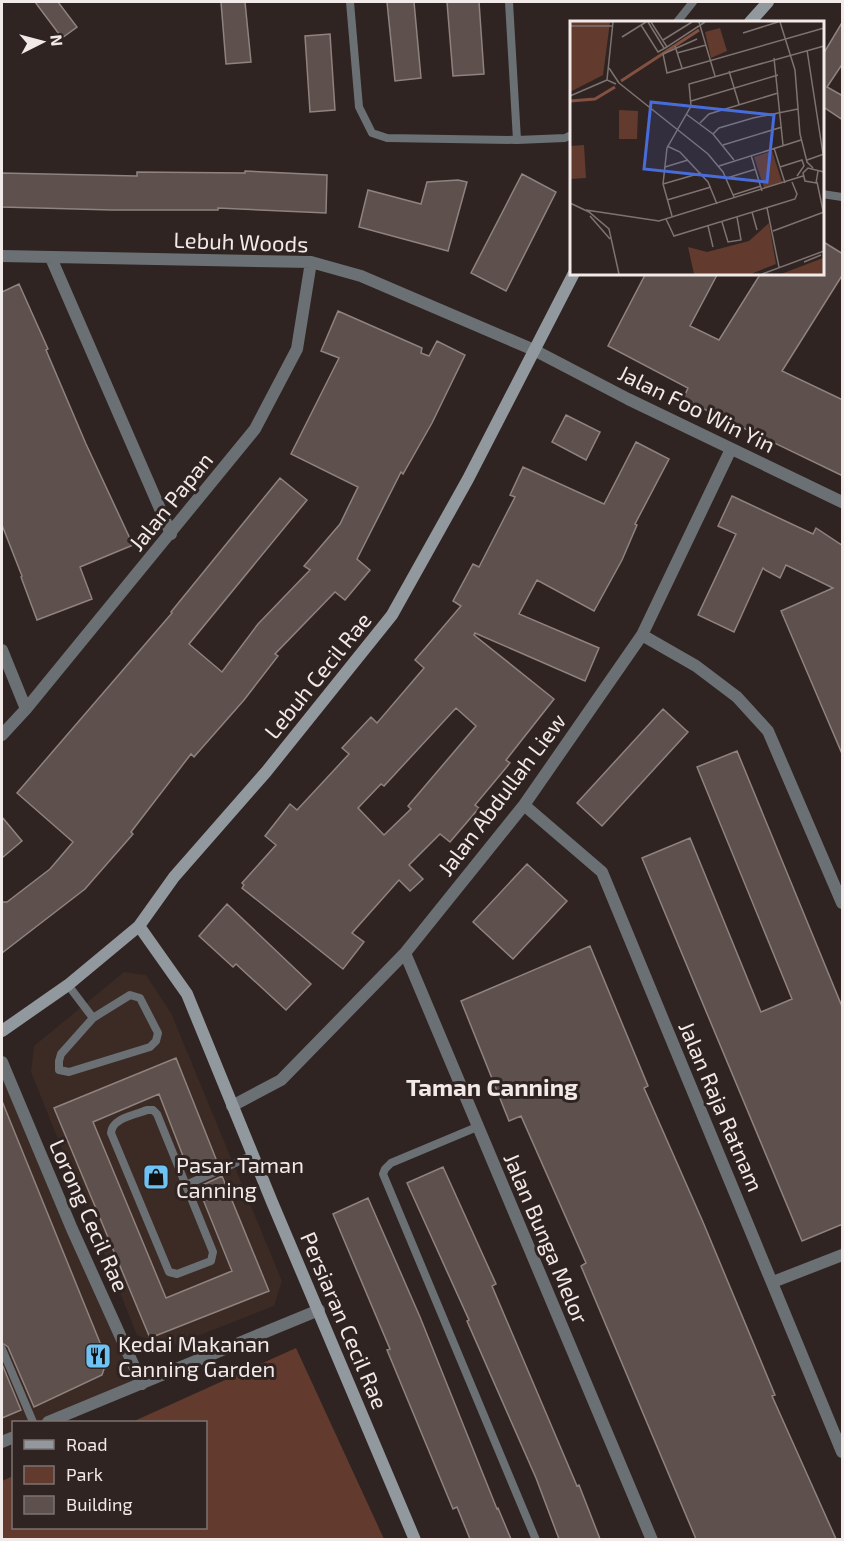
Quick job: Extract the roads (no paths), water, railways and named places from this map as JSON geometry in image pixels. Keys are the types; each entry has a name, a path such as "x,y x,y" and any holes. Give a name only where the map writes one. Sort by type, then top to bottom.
{"street":[{"path":"751,21 768,2"},
{"name":"Lebuh Woods","path":"2,256 311,262 361,276 534,350"},
{"path":"51,258 171,534"},
{"name":"Jalan Papan","path":"2,735 171,534 255,429 297,348 311,262"},
{"name":"Lebuh Cecil Rae","path":"2,1031 69,985 140,926 174,878 267,772 392,615 468,479 573,274"},
{"name":"Jalan Foo Win Yin","path":"534,350 628,399 843,502"},
{"name":"Jalan Abdullah Liew","path":"232,1106 281,1080 405,952 524,805 642,635 731,449"},
{"path":"642,635 696,666 737,696 768,731 843,903"},
{"path":"2,650 26,709"},
{"name":"Jalan Raja Ratnam","path":"524,805 602,872 843,1452"},
{"name":"Persiaran Cecil Rae","path":"140,926 187,994 415,1539"},
{"name":"Jalan Bunga Melor","path":"405,952 652,1539"},
{"name":"Lorong Cecil Rae","path":"2,1062 72,1229 142,1384"},
{"path":"773,1282 843,1256"},
{"path":"50,1421 319,1310"}],"lane":[{"path":"350,2 359,107 372,133 387,138 517,140 565,138 570,136"},
{"path":"509,2 517,140"},
{"path":"678,21 693,2"},
{"path":"823,194 843,197"},
{"path":"69,985 93,1018"},
{"path":"136,995 140,998 158,1033 156,1041 150,1047 74,1071 59,1070 61,1054 93,1018 130,996 136,995"},
{"path":"147,1110 153,1110 157,1114 186,1185 213,1257 203,1264 172,1274 169,1272 111,1133 115,1122 147,1110"},
{"path":"477,1127 391,1163 383,1174 536,1539"},
{"path":"186,1185 253,1155"},
{"path":"2,1349 33,1421"}],"place":[{"name":"Pasar Taman Canning","path":"156,1177"},
{"name":"Kedai Makanan Canning Garden","path":"98,1356"}],"district":[{"name":"Taman Canning","path":"492,1086"}]}
